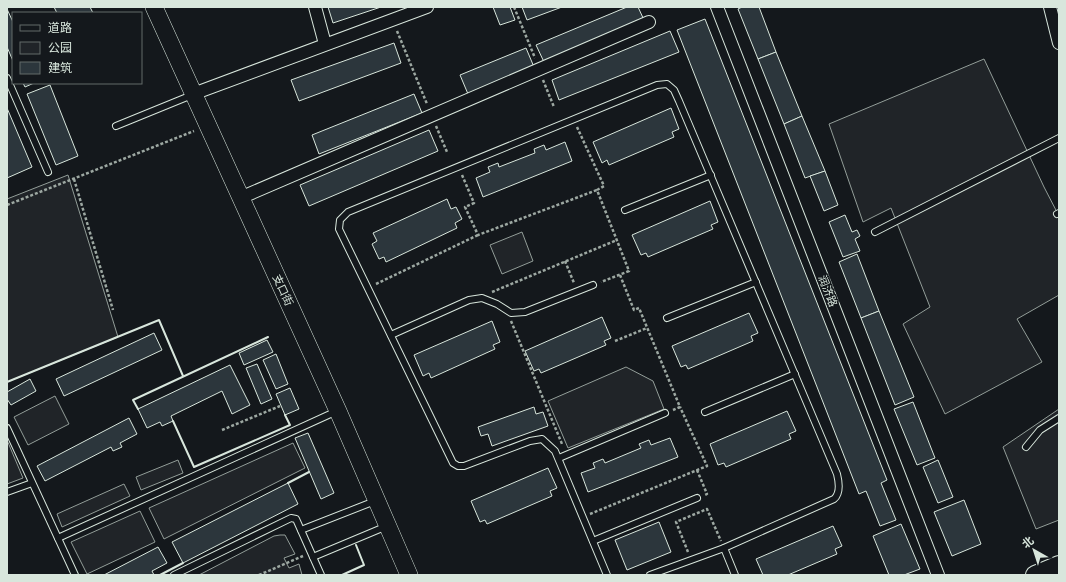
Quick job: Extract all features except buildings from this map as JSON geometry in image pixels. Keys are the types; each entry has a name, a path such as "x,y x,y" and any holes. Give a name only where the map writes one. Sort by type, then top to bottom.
{"main road":[{"path":"1035,575 1059,565"}],"street":[{"name":"支口街","path":"154,7 338,411 409,575"},
{"path":"315,7 325,44"},
{"path":"193,94 392,20 409,10 427,7"},
{"name":"润济路","path":"717,7 938,575"},
{"path":"1050,7 1059,43"},
{"path":"240,198 649,22"}],"lane":[{"path":"7,78 48,172"},
{"path":"607,575 559,458 555,451 542,440 530,441 464,466 458,466 451,458 339,229 340,220 348,212 656,85 667,84 674,90 680,101 837,474 839,487 837,497 834,499 724,548 650,575"},
{"path":"116,126 193,94"},
{"path":"875,232 1059,138"},
{"path":"625,210 711,175"},
{"path":"667,318 756,282"},
{"path":"391,335 469,300 482,298 497,304 511,313 525,312 593,285"},
{"path":"705,412 795,374"},
{"path":"58,538 338,411"},
{"path":"559,458 665,413"},
{"path":"1026,447 1040,430 1059,418"},
{"path":"7,428 75,575"},
{"path":"7,492 32,483"},
{"path":"593,540 697,498"},
{"path":"301,530 376,500"},
{"path":"178,574 291,518 296,519 321,575"},
{"path":"312,555 388,526"},
{"path":"724,548 735,575"}],"path":[{"path":"392,20 447,152"},
{"path":"368,288 478,235 604,186 574,119"},
{"path":"7,205 208,126"},
{"path":"459,167 474,203 465,207 478,235"},
{"path":"74,179 113,310"},
{"path":"593,285 629,271 597,190"},
{"path":"477,299 617,240"},
{"path":"565,262 577,292"},
{"path":"583,517 707,466 680,407 639,308 634,310 620,275"},
{"path":"507,310 566,455"},
{"path":"615,341 647,328"},
{"path":"222,430 280,406"},
{"path":"665,413 680,407"},
{"path":"697,470 707,494 697,498"},
{"path":"691,560 676,522 707,509 724,548"},
{"path":"259,575 312,555"}],"green space":[{"path":"984,59 1059,216 1059,295 1017,319 1042,362 945,414 903,324 930,307 891,208 863,222 829,124"},
{"path":"68,175 118,337 7,382 7,199"},
{"path":"522,232 533,261 502,274 490,245"},
{"path":"626,367 653,381 664,409 568,448 548,401"},
{"path":"55,396 69,424 28,445 14,417"},
{"path":"1059,409 1059,520 1036,529 1003,447"},
{"path":"7,440 23,478 7,484"},
{"path":"293,443 305,468 164,539 149,508"},
{"path":"178,460 183,473 141,490 136,477"},
{"path":"124,484 130,496 62,527 57,514"},
{"path":"140,511 155,542 87,574 71,542"},
{"path":"285,535 295,554 284,558 289,568 299,564 302,575 199,575 274,536"}],"wall":[{"path":"7,382 159,320 183,376"},
{"path":"138,409 133,400 268,337"},
{"path":"173,421 194,467 290,425 285,415"},
{"path":"288,483 309,472"},
{"path":"342,575 364,565 356,545"},
{"path":"160,575 183,563"}]}
